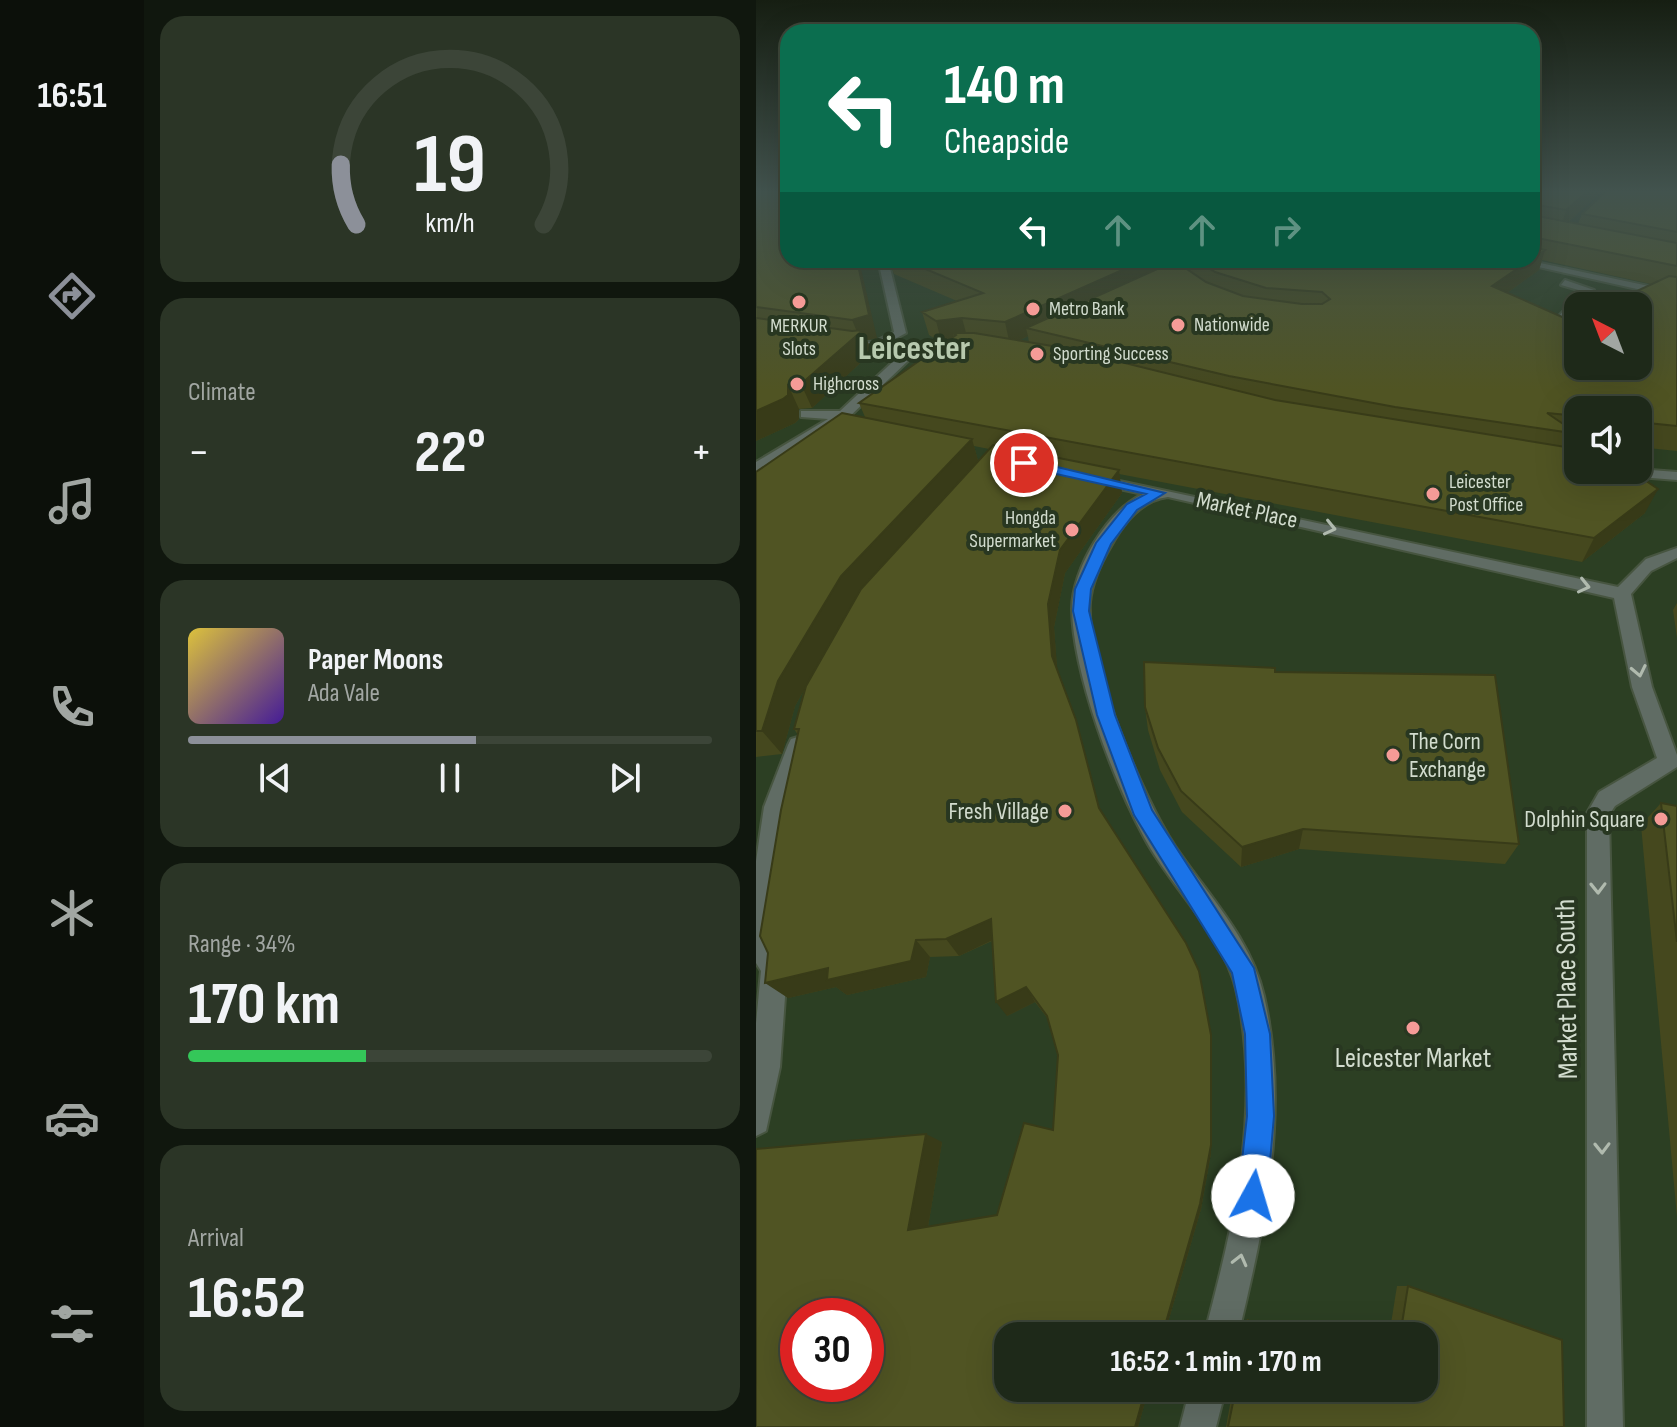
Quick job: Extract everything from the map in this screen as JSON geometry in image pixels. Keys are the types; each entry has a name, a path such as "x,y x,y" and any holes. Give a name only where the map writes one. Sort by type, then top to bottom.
{"street":[{"path":"1540,266 1677,295"},
{"path":"828,341 861,348 891,340 900,333 885,268"},
{"path":"1507,268 1589,290 1560,320"},
{"path":"891,340 906,356"},
{"path":"756,468 843,415 906,356 968,346"},
{"path":"806,414 843,415"},
{"path":"828,425 856,430"},
{"path":"1652,474 1677,476"},
{"name":"Market Place","path":"1086,477 1190,497 1622,594"},
{"path":"1159,493 1132,507 1104,543 1083,589 1081,611 1106,715 1144,815 1242,968 1258,1034 1261,1116 1250,1222 1225,1322"},
{"path":"1622,594 1631,579 1647,565 1677,553"},
{"name":"Market Place South","path":"1605,1427 1598,813 1607,799 1669,762 1642,687 1622,594"},
{"path":"756,1121 766,1067 774,969 757,940 765,809 805,720"},
{"path":"1198,1427 1204,1402"}],"shaded area":[{"path":"1540,259 1677,259 1677,1427 756,1427 756,329 784,268 1540,268"}],"building":[{"path":"756,257 780,257 780,268 859,268 869,315 852,320 756,307"},
{"path":"1630,257 1677,257 1677,266"},
{"path":"923,268 1127,268 1005,322 962,318 936,321 922,312 983,293"},
{"path":"1159,268 1185,268 1206,282 1243,296 1302,304 1322,304 1330,299 1322,292 1266,288 1209,268 1518,268 1492,286 1564,318 1564,380 1652,380 1652,292 1635,292 1669,276 1677,277 1677,426 1652,423 1652,396 1564,396 1564,415 1547,413 1564,425 1564,432 1395,407 1229,376 1026,328"},
{"path":"756,318 863,330 801,384 788,385 788,395 783,399 756,411"},
{"path":"953,333 974,333 1064,348 1275,400 1564,447 1564,484 1651,484 1658,489 1594,538 859,403 956,335"},
{"path":"842,413 972,439 841,576 778,681 762,731 756,731 756,472"},
{"path":"993,445 1119,470 1060,550 1048,604 1052,656 1076,720 1099,808 1186,943 1199,971 1211,1035 1211,1145 1200,1204 1166,1322 994,1322 994,1402 1142,1402 1135,1427 756,1427 756,1149 926,1134 908,1230 997,1215 1024,1123 1053,1130 1058,1055 1047,1016 1026,987 996,1002 991,919 946,939 916,940 911,961 827,980 828,968 765,983 768,953 760,936 781,810 799,729 794,729 806,686 861,589"},
{"path":"1144,662 1275,668 1275,672 1495,675 1519,844 1303,829 1242,847 1181,791 1158,748 1145,707"},
{"path":"1661,803 1677,806 1677,942"},
{"path":"1408,1286 1562,1340 1564,1427 1228,1427 1233,1402 1438,1402 1438,1322 1402,1322"}],"place":[{"name":"MERKUR Slots","path":"799,302"},
{"name":"Metro Bank","path":"1033,309"},
{"name":"Nationwide","path":"1178,325"},
{"name":"Sporting Success","path":"1037,354"},
{"name":"Highcross","path":"797,384"},
{"name":"Leicester Post Office","path":"1433,494"},
{"name":"Hongda Supermarket","path":"1072,530"},
{"name":"The Corn Exchange","path":"1393,755"},
{"name":"Fresh Village","path":"1065,811"},
{"name":"Dolphin Square","path":"1661,819"},
{"name":"Leicester Market","path":"1413,1028"}],"district":[{"name":"Leicester","path":"914,348"}],"route":[{"path":"1024,463 1159,493 1132,507 1104,543 1083,589 1081,611 1106,715 1144,815 1242,968 1258,1034 1261,1116 1253,1196"}]}
